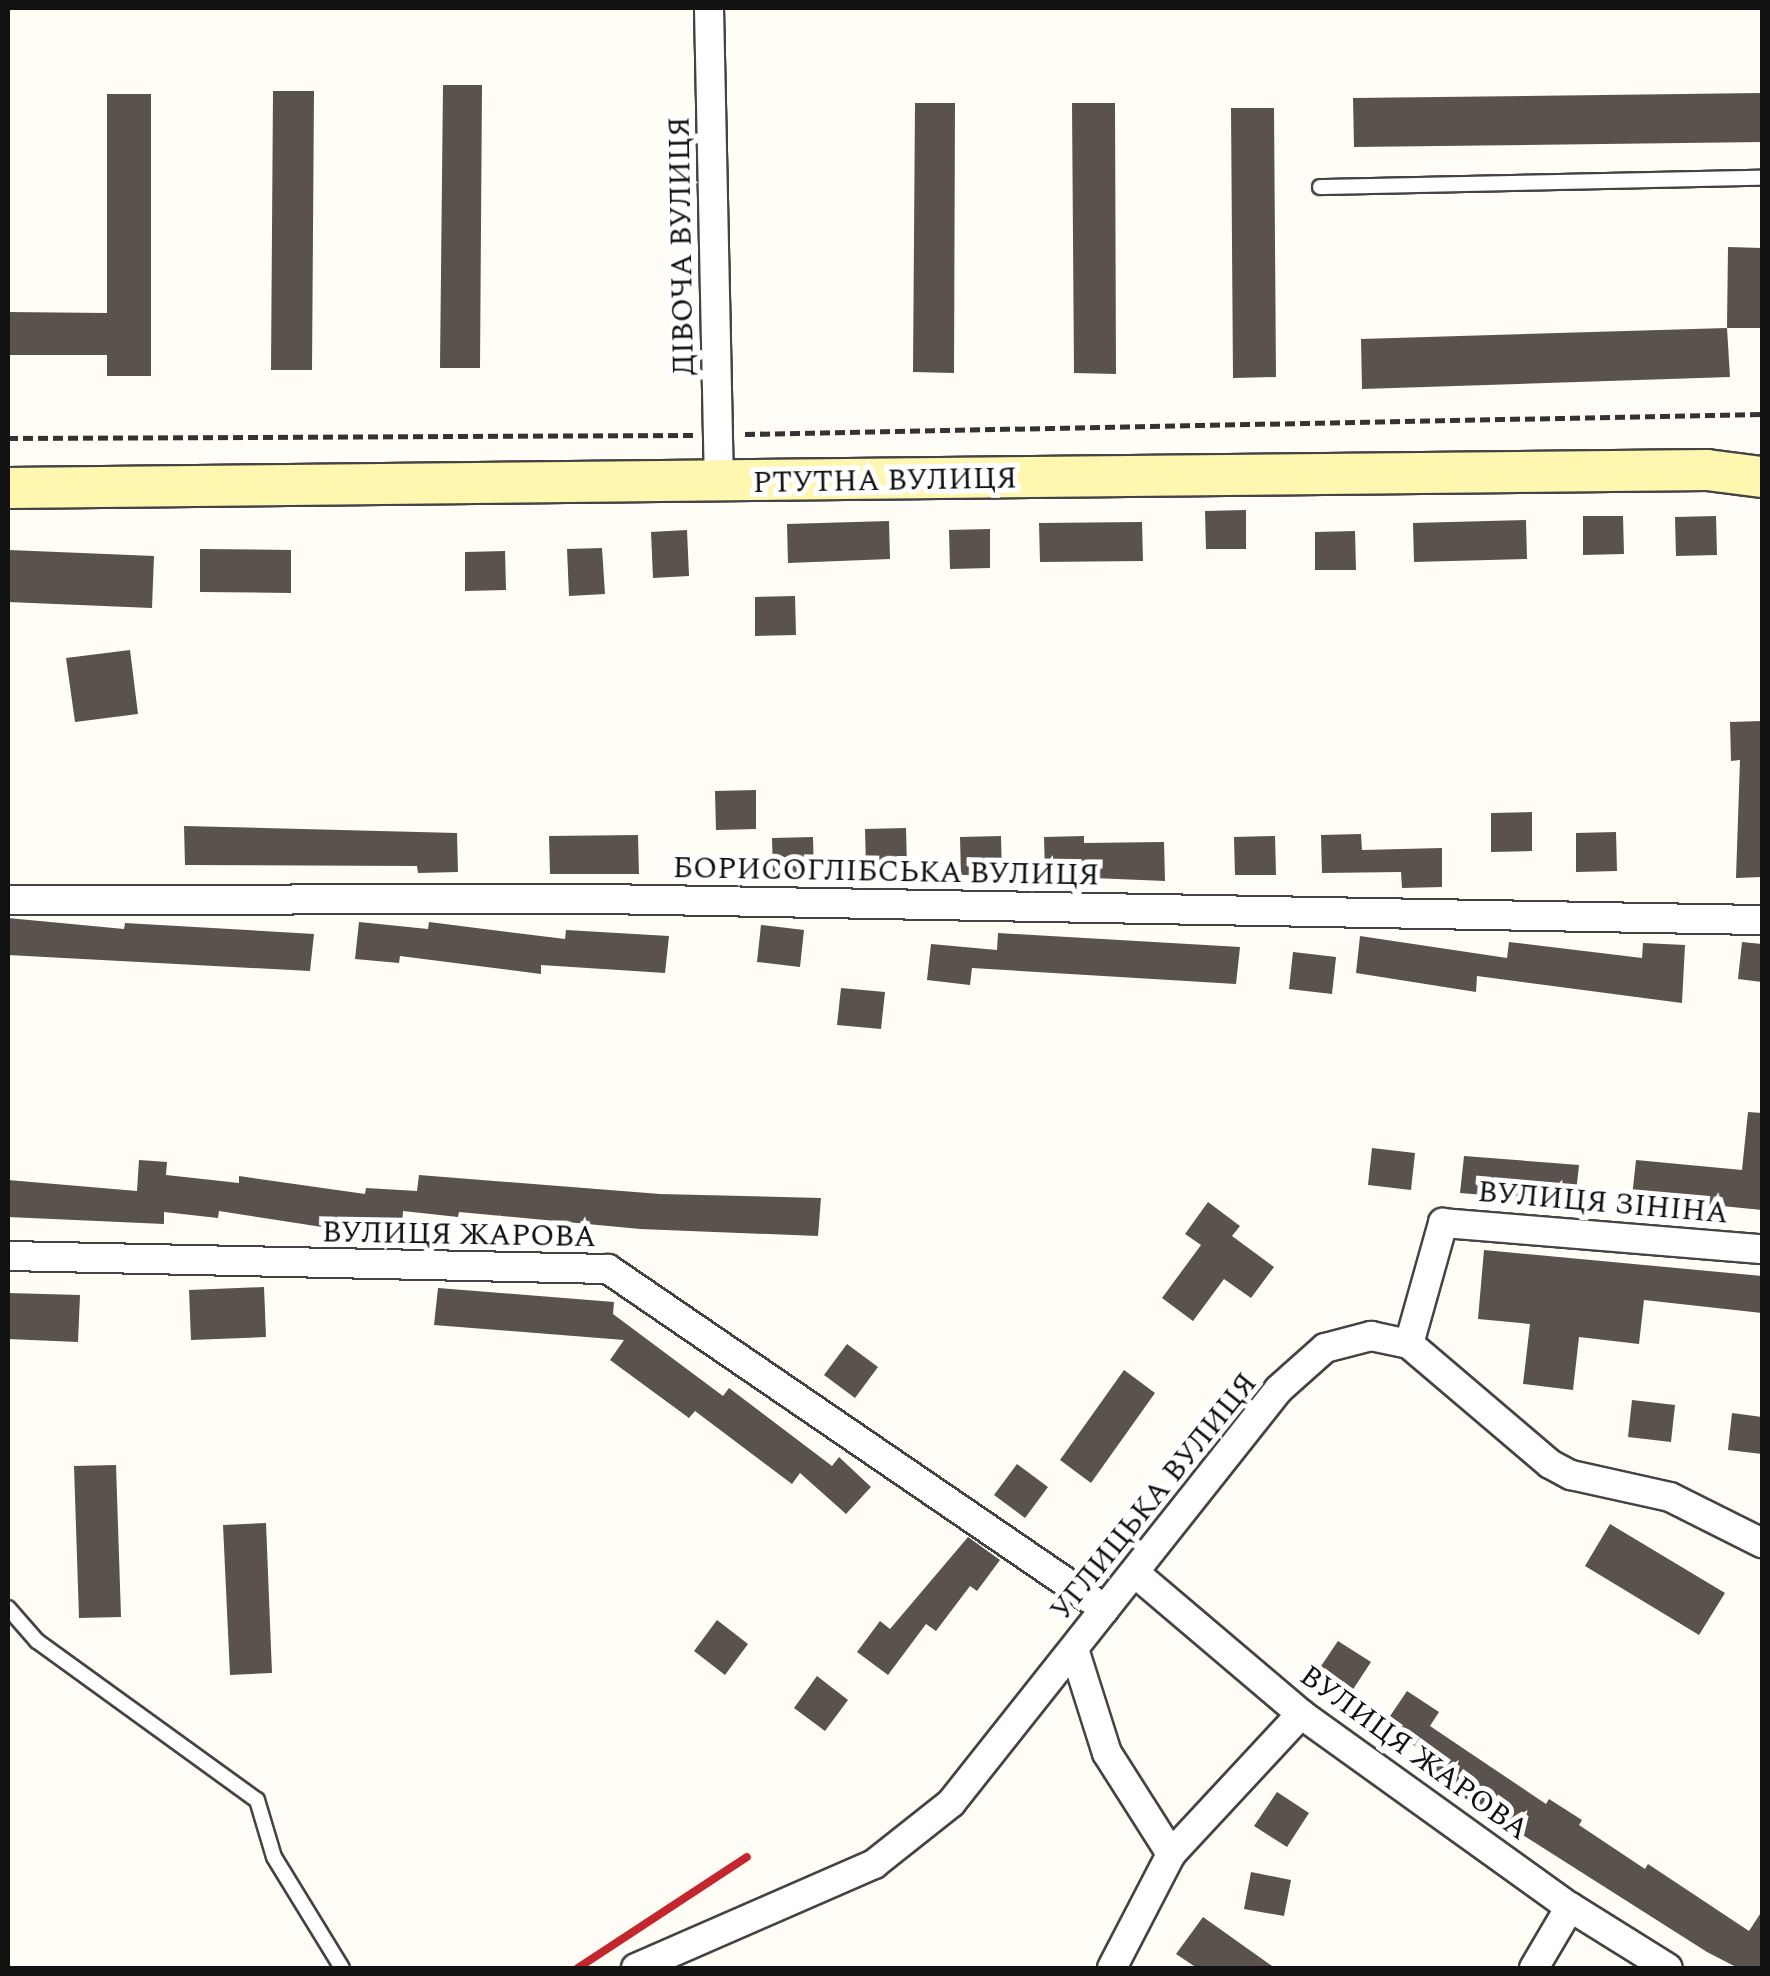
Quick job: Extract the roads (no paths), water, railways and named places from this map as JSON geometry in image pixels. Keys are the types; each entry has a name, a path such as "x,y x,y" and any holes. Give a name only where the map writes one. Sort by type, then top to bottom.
{"main road":[{"name":"РТУТНА ВУЛИЦЯ","path":"8,488 1707,470 1762,477"}],"street":[{"name":"ДІВОЧА ВУЛИЦЯ","path":"709,8 719,483"},
{"name":"БОРИСОГЛІБСЬКА ВУЛИЦЯ","path":"8,900 602,899 1762,920"},
{"name":"ВУЛИЦЯ ЗІНІНА","path":"1409,1344 1444,1222 1762,1249"},
{"name":"ВУЛИЦЯ ЖАРОВА","path":"8,1256 608,1270 1105,1609"},
{"name":"УГЛИЦЬКА ВУЛИЦЯ","path":"636,1968 874,1864 951,1803 1280,1389 1325,1348 1371,1336 1409,1344"},
{"path":"1409,1344 1550,1464 1571,1474 1670,1496 1762,1543"},
{"name":"ВУЛИЦЯ ЖАРОВА","path":"1135,1573 1301,1714 1570,1908 1668,1968"},
{"path":"1074,1649 1106,1753 1171,1854"},
{"path":"1112,1968 1171,1854 1301,1714"},
{"path":"1534,1968 1570,1908"}],"lane":[{"path":"1320,187 1762,178"},
{"path":"8,1608 37,1641 257,1800 274,1857 342,1968"}],"railway":[{"path":"578,1968 747,1857"}]}
